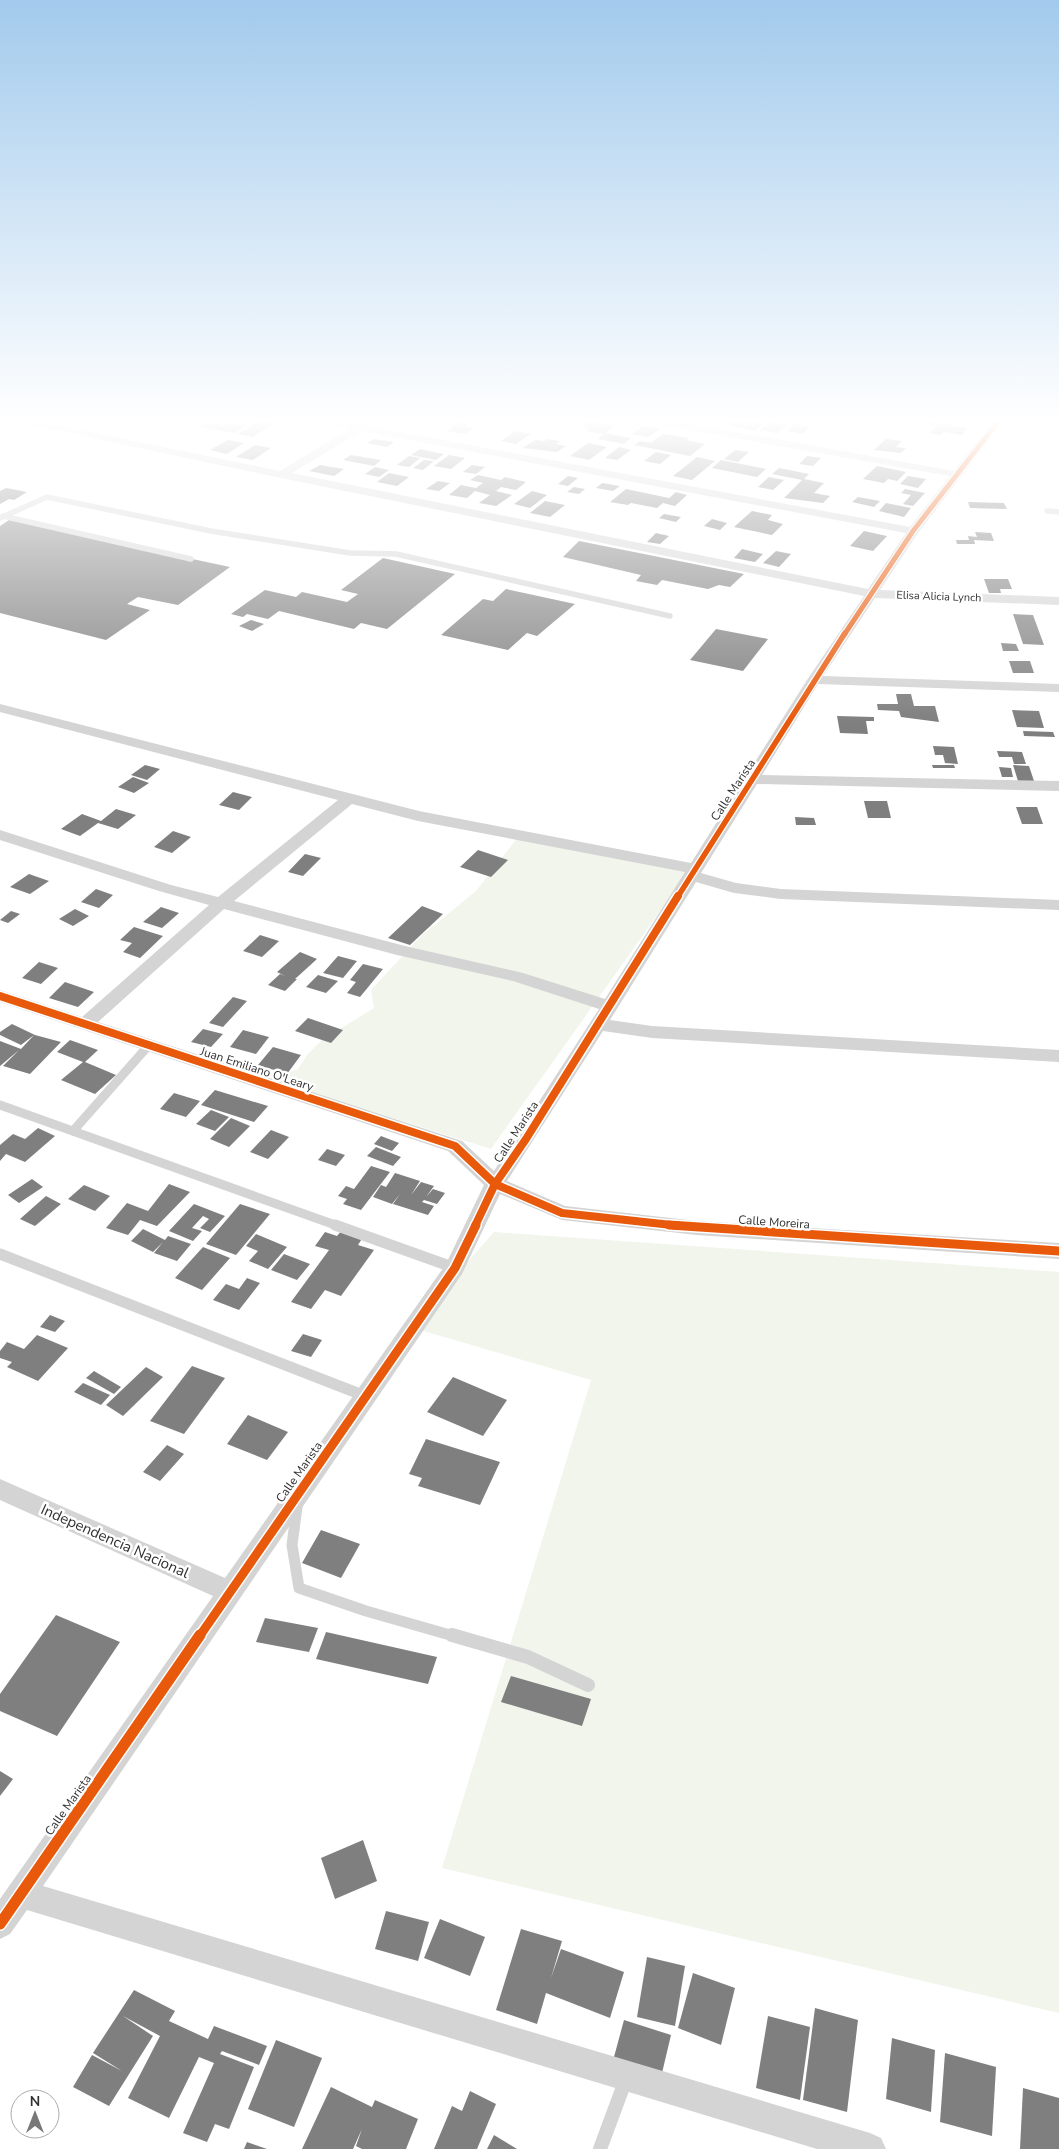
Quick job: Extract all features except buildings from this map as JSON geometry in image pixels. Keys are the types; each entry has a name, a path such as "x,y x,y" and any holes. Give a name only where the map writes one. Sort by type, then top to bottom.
{"street":[{"name":"Elisa Alicia Lynch","path":"521,523 873,594 1059,601"},
{"path":"873,523 913,531"},
{"name":"Calle Marista","path":"0,1924 455,1268 495,1184 754,779 814,680 919,523"},
{"path":"814,680 1059,688"},
{"path":"0,708 351,797 418,816 693,872 734,888 781,894 1059,905"},
{"path":"754,779 1059,786"},
{"path":"85,1024 221,903 351,797"},
{"path":"0,835 165,888 403,951 517,977 609,1006"},
{"name":"Juan Emiliano O'Leary","path":"0,996 455,1146 495,1184"},
{"path":"598,1024 652,1032 1059,1056"},
{"name":"Calle Moreira","path":"495,1184 562,1213 697,1228 1059,1251"},
{"name":"Independencia Nacional","path":"0,1489 230,1592"},
{"path":"21,1894 870,2149"}],"lane":[{"path":"30,523 191,559"},
{"path":"174,523 211,531 350,552 396,554 670,616"},
{"path":"73,1131 149,1045"},
{"path":"0,1105 455,1268"},
{"path":"0,1254 366,1396"},
{"path":"298,1494 292,1545 299,1588 366,1611 528,1657 588,1685"},
{"path":"600,2149 627,2076"}],"shaded area":[{"path":"522,832 690,869 491,1149 269,1079 298,1069 307,1055 322,1040 374,1008 371,990 421,936 476,891"},
{"path":"494,1232 1059,1272 1059,2013 442,1868 591,1380 410,1327"}],"cycle path":[{"path":"0,1924 455,1268 495,1184 526,1139 814,680 919,523"},
{"path":"0,996 455,1146 495,1184 562,1213 697,1228 1059,1251"}]}
